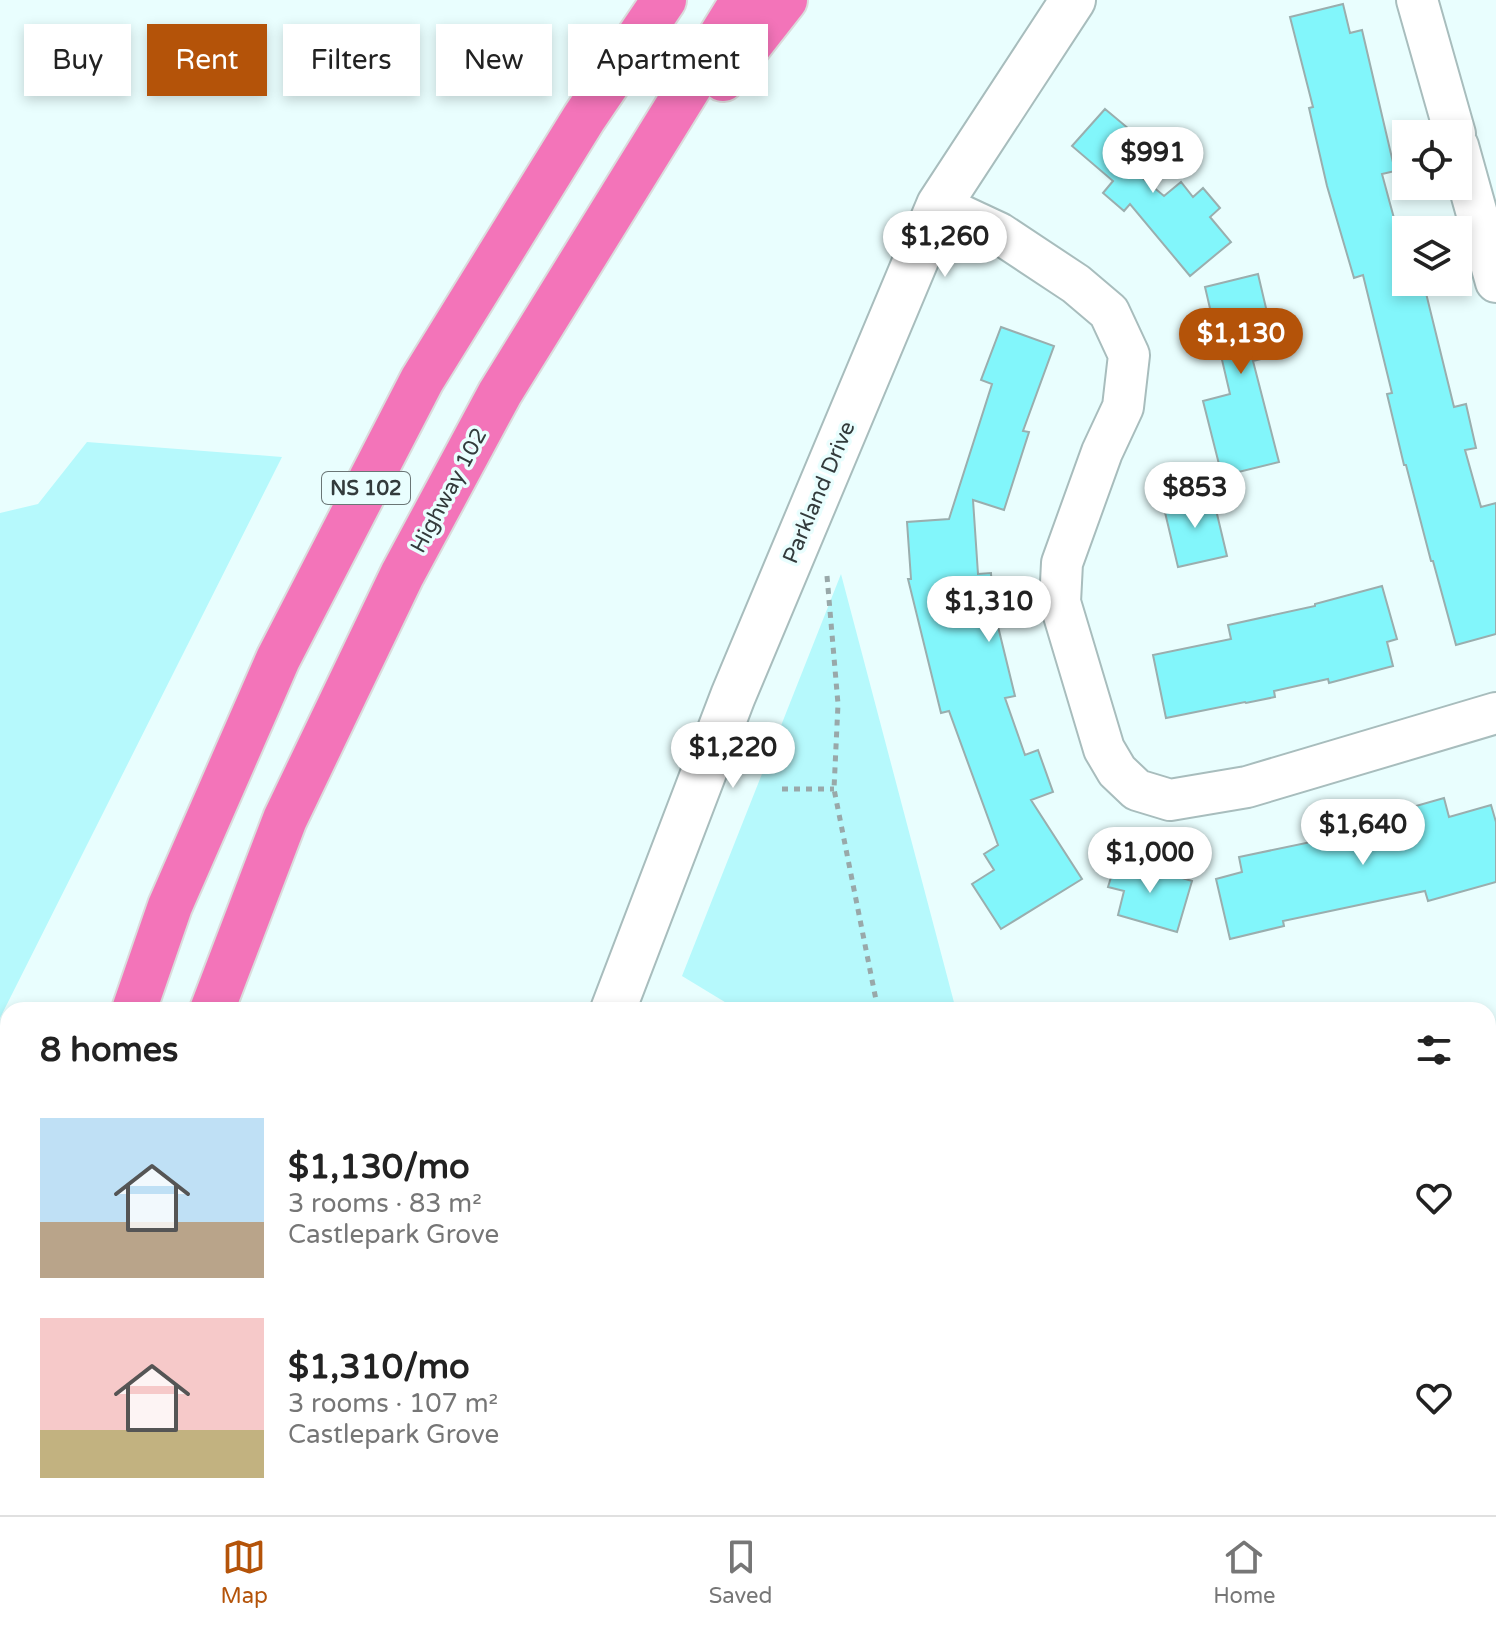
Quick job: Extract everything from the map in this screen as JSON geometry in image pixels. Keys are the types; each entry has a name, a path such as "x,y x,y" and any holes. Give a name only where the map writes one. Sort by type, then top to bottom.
{"highway":[{"name":"NS 102","path":"137,1002 170,906 278,659 422,380 584,118 664,0"},
{"name":"Highway 102","path":"215,1002 285,819 402,575 500,393 743,0"},
{"path":"596,242 785,0"}],"street":[{"name":"Parkland Drive","path":"616,1002 727,710 939,205 1073,0"},
{"path":"1417,0 1451,120"},
{"path":"1472,196 1496,282"},
{"path":"939,205 999,233 1076,284 1109,312 1129,355 1123,407 1102,452 1062,563 1060,602 1104,749 1117,771 1137,790 1170,800 1247,787 1496,713"}],"path":[{"path":"796,546 827,571 838,704 834,789 876,1002"},
{"path":"782,789 834,789"}],"shaded area":[{"path":"87,442 282,457 8,1002 0,1002 0,513 38,504"},
{"path":"841,574 954,1002 725,1002 682,976"}],"building":[{"path":"1343,4 1350,33 1362,30 1392,158 1392,172 1382,174 1393,216 1392,296 1427,296 1454,407 1466,404 1476,448 1465,450 1481,507 1496,503 1496,634 1456,645 1404,465 1387,394 1392,393 1363,275 1354,278 1327,186 1309,108 1313,107 1290,17"},
{"path":"1105,109 1147,144 1128,166 1164,196 1181,182 1193,197 1203,188 1220,208 1210,217 1231,242 1190,276 1130,204 1124,211 1103,193 1113,181 1072,146"},
{"path":"1258,274 1277,355 1253,361 1279,462 1222,476 1203,401 1230,394 1205,287"},
{"path":"1001,327 1054,346 1023,431 1029,432 1004,510 973,500 978,574 991,573 993,606 1015,696 1005,698 1025,755 1038,750 1053,792 1031,800 1082,879 1001,929 972,884 994,870 984,854 998,845 949,711 941,713 908,579 911,579 907,522 949,519 992,384 981,380"},
{"path":"1212,493 1227,556 1178,567 1163,504"},
{"path":"1382,586 1397,639 1387,642 1393,666 1329,683 1328,679 1274,691 1275,697 1166,718 1153,655 1231,639 1228,625 1315,606"},
{"path":"1444,798 1449,817 1491,805 1496,822 1496,882 1428,901 1425,891 1283,921 1284,926 1230,939 1216,879 1242,872 1239,857 1335,837 1332,825 1374,818"},
{"path":"1117,858 1192,881 1177,932 1118,915 1124,891 1108,887"}]}
